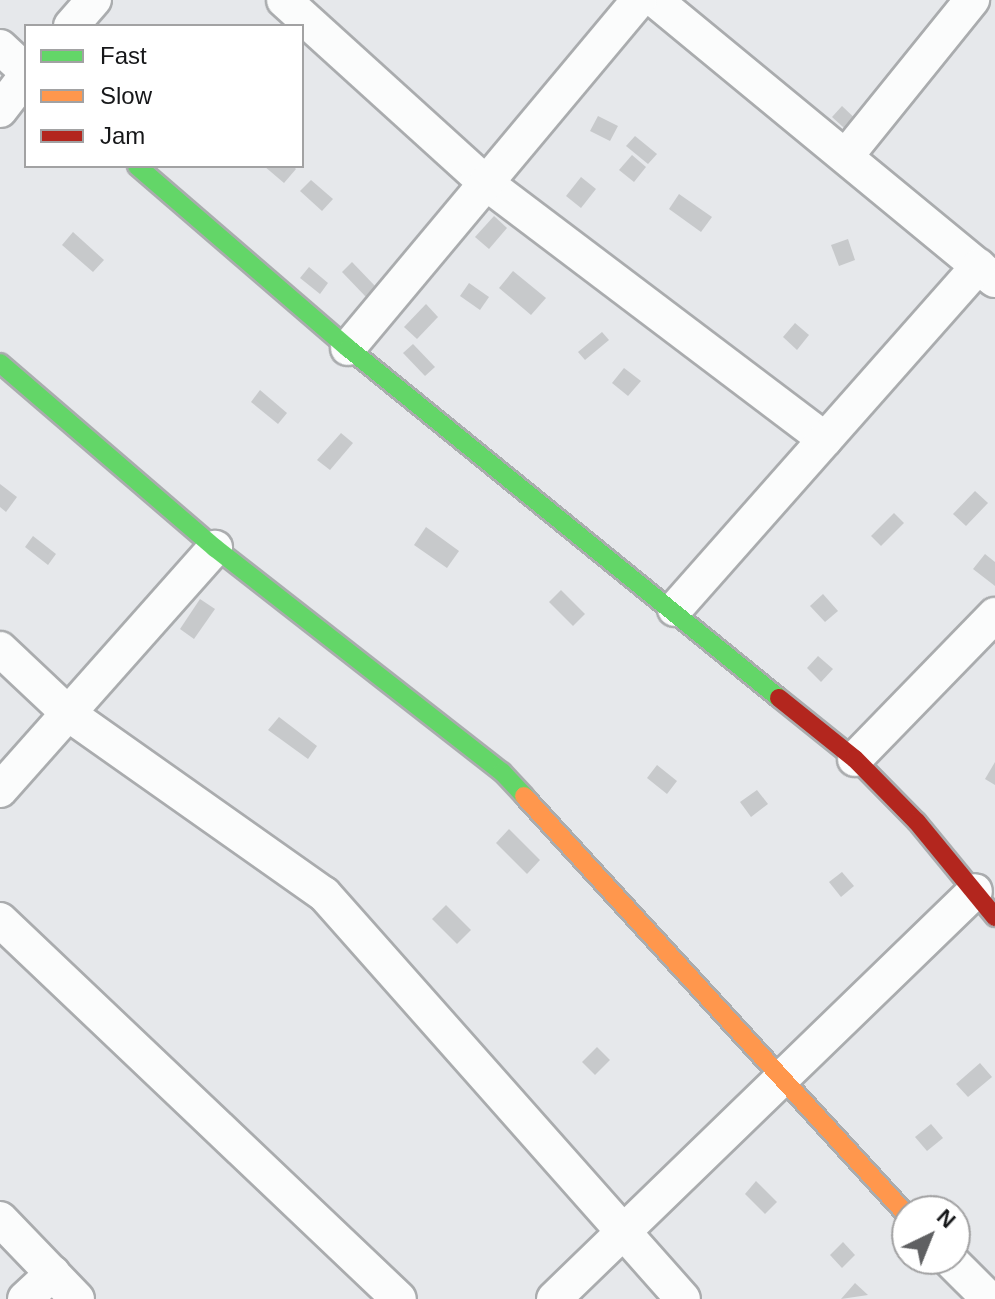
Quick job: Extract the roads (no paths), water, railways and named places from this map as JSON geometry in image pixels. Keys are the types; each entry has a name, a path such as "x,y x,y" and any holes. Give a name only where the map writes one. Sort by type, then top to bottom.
{"street":[{"path":"73,24 94,0"},
{"path":"284,0 486,183 825,439"},
{"path":"348,348 639,0"},
{"path":"655,0 987,273 825,439 675,609"},
{"path":"846,156 972,0"},
{"path":"0,47 24,72"},
{"path":"0,110 24,77"},
{"path":"139,168 348,348 675,609 855,759 985,904 782,1075 554,1299"},
{"path":"0,363 215,548 502,772 891,1197"},
{"path":"0,790 70,715 215,548"},
{"path":"855,759 994,618"},
{"path":"0,649 70,715 324,894 683,1299"},
{"path":"0,920 385,1294"},
{"path":"0,1219 77,1299"},
{"path":"25,1299 53,1273"},
{"path":"965,1275 989,1299"}]}
